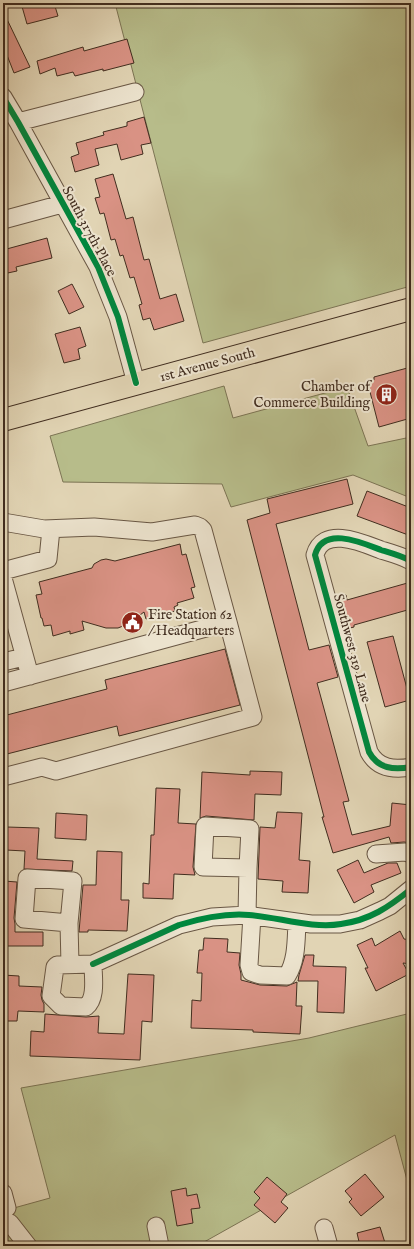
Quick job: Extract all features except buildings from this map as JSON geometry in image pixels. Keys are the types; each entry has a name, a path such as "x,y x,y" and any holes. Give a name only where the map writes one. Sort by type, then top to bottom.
{"main road":[{"name":"1st Avenue South","path":"3,420 411,309"}],"street":[{"path":"18,122 135,92"},
{"name":"South 317th Place","path":"3,98 18,122 98,267 118,317 136,383"},
{"path":"3,220 62,204"},
{"path":"3,522 44,529 94,527 152,532 195,525 200,527 203,530 253,717 56,771 42,767 3,777"},
{"path":"3,571 48,559 51,529"},
{"name":"Southwest 319 Lane","path":"411,561 355,541 340,538 320,544 315,554 366,741 372,758 382,766 396,769 411,767"},
{"path":"3,578 7,608 30,676"},
{"path":"3,683 228,622"},
{"path":"3,662 24,657"},
{"path":"376,854 405,852 411,854"},
{"path":"248,868 250,915 249,965 251,972 260,975 287,976 292,968 296,948 297,922"},
{"path":"93,964 92,996 90,1004 86,1007 61,1006 51,996 54,967 57,965 93,964 180,926 194,921 223,916 250,915 329,925 360,920 390,906 411,889"},
{"path":"69,923 70,965"},
{"path":"7,1208 27,1246"},
{"path":"156,1226 160,1246"},
{"path":"324,1228 329,1246"}],"green space":[{"path":"115,3 411,3 411,286 203,343"},
{"path":"224,386 233,418 347,387 368,446 411,437 411,498 353,475 231,507 222,484 63,482 50,436"},
{"path":"411,1013 411,1195 395,1135 197,1246 3,1246 3,1211 50,1198 21,1088 309,1038"}],"cycle path":[{"path":"3,97 98,267 118,317 136,383"},
{"path":"411,561 364,544 335,538 326,541 319,546 315,555 369,752 377,762 387,767 411,767"},
{"path":"93,964 179,925 196,920 223,915 240,915 260,916 318,925 341,924 361,919 379,912 395,902 411,889"}],"place":[{"name":"Chamber of Commerce Building","path":"386,394"},
{"name":"Fire Station 62 / Headquarters","path":"132,622"}]}
